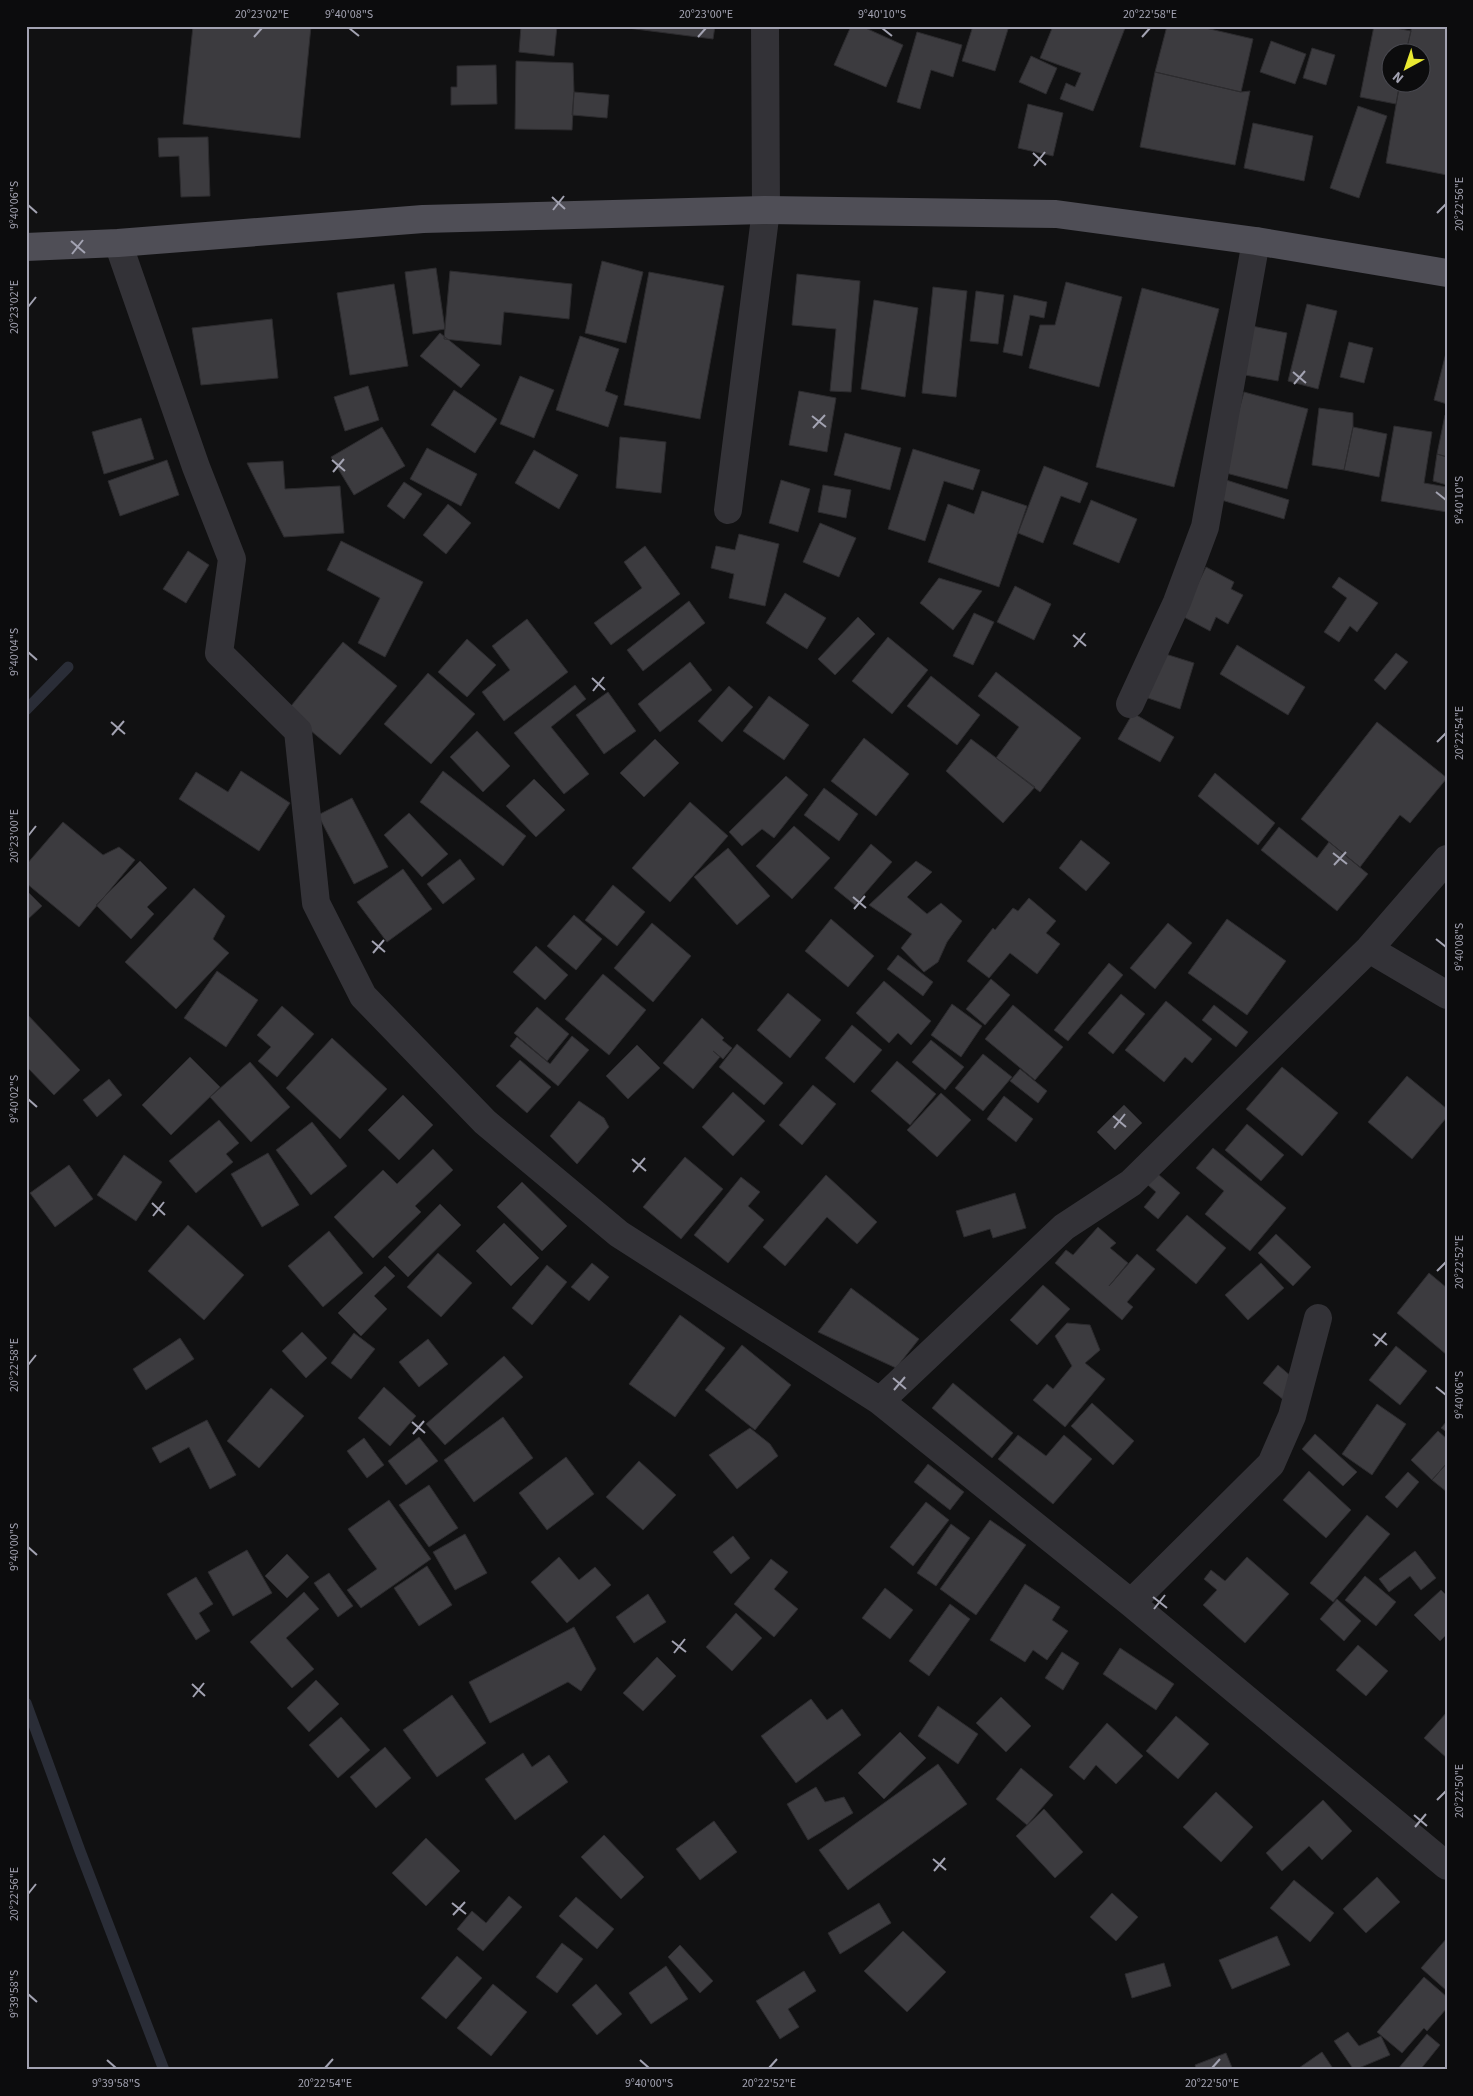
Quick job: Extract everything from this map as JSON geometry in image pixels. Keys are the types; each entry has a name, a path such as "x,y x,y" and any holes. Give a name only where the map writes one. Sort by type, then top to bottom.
{"main road":[{"path":"26,247 118,243 423,219 766,210 1056,214 1256,241 1447,273"}],"street":[{"path":"728,510 766,210 765,26"},
{"path":"1130,704 1177,602 1205,527 1256,241"},
{"path":"118,243 196,467 232,559 219,653 298,731 316,903 363,996 485,1122 619,1234 880,1401 1131,1603 1445,1861"},
{"path":"880,1401 1064,1227 1131,1183 1369,949 1447,859"},
{"path":"1369,949 1447,995"},
{"path":"1131,1603 1270,1464 1292,1416 1318,1318"}],"building":[{"path":"193,26 311,26 300,138 183,124"},
{"path":"521,26 557,26 554,56 519,52"},
{"path":"612,26 715,26 713,39"},
{"path":"851,26 861,26 903,45 886,87 834,65"},
{"path":"973,26 1009,26 995,71 962,61"},
{"path":"1053,26 1118,26 1125,28 1093,111 1060,99 1066,83 1075,87 1081,73 1040,58"},
{"path":"1167,26 1197,26 1253,39 1241,92 1155,72"},
{"path":"1374,26 1386,26 1411,31 1408,42 1380,42 1380,92 1398,92 1396,104 1360,97"},
{"path":"1412,26 1447,26 1447,175 1386,163 1398,92 1430,92 1430,42 1408,42"},
{"path":"917,32 962,45 953,77 931,70 920,109 897,102"},
{"path":"1271,41 1306,54 1295,84 1260,72"},
{"path":"1312,48 1335,55 1326,85 1303,78"},
{"path":"1031,56 1057,68 1046,94 1019,82"},
{"path":"516,61 573,63 572,130 515,129"},
{"path":"496,65 497,104 451,105 451,87 457,87 457,66"},
{"path":"1155,72 1241,92 1250,91 1235,165 1140,147"},
{"path":"574,92 609,95 607,118 572,115"},
{"path":"1028,104 1063,113 1053,156 1018,148"},
{"path":"1358,106 1387,116 1359,198 1330,188"},
{"path":"1253,123 1313,136 1304,181 1244,168"},
{"path":"208,137 210,196 181,197 179,156 159,157 158,138"},
{"path":"602,261 643,272 626,343 585,333"},
{"path":"436,268 445,329 413,334 405,272"},
{"path":"450,271 572,284 569,319 504,312 501,345 444,339"},
{"path":"649,272 724,286 700,419 624,405"},
{"path":"797,274 860,281 851,392 830,391 836,329 792,325"},
{"path":"1066,282 1122,297 1099,387 1029,368 1040,325 1055,325"},
{"path":"394,284 408,366 350,375 337,293"},
{"path":"933,287 967,291 956,397 922,393"},
{"path":"1142,288 1219,309 1174,487 1096,467"},
{"path":"976,291 1004,295 998,344 970,341"},
{"path":"1014,295 1047,302 1044,318 1030,315 1022,356 1003,352"},
{"path":"874,300 918,308 905,397 861,389"},
{"path":"1307,304 1337,311 1318,389 1288,381"},
{"path":"272,319 278,378 201,385 192,328"},
{"path":"1242,324 1287,333 1278,381 1234,373"},
{"path":"440,333 480,365 461,388 420,356"},
{"path":"580,336 619,349 605,391 618,396 608,427 556,410"},
{"path":"1349,342 1373,348 1364,383 1340,377"},
{"path":"1447,353 1447,404 1434,400"},
{"path":"520,376 554,390 534,438 500,424"},
{"path":"368,386 379,420 345,431 334,397"},
{"path":"454,390 497,419 475,453 431,425"},
{"path":"799,391 836,398 827,452 789,445"},
{"path":"1244,392 1308,409 1287,489 1222,472"},
{"path":"1319,408 1353,413 1353,427 1344,470 1312,465"},
{"path":"1445,415 1447,416 1447,457 1437,454"},
{"path":"141,418 154,459 104,474 92,432"},
{"path":"1394,426 1432,432 1424,483 1447,487 1447,512 1381,501"},
{"path":"382,427 405,466 354,495 331,457"},
{"path":"1353,427 1387,434 1379,477 1344,470"},
{"path":"845,433 901,448 890,490 834,475"},
{"path":"620,437 666,442 661,493 616,488"},
{"path":"427,448 477,474 461,506 410,479"},
{"path":"913,449 980,470 973,490 944,481 925,541 888,529"},
{"path":"534,450 578,475 559,509 515,483"},
{"path":"1437,454 1447,457 1447,485 1433,481"},
{"path":"167,460 179,495 120,516 108,481"},
{"path":"283,461 285,489 340,486 344,533 284,537 247,463"},
{"path":"1044,466 1088,483 1080,503 1061,496 1043,543 1018,533"},
{"path":"1220,478 1289,500 1284,519 1215,498"},
{"path":"781,480 810,489 798,532 769,523"},
{"path":"404,482 422,494 404,519 387,506"},
{"path":"823,485 851,490 846,518 818,512"},
{"path":"982,491 1027,506 999,587 928,562 948,504 974,514"},
{"path":"1091,500 1137,519 1119,563 1073,544"},
{"path":"448,504 471,523 446,554 423,535"},
{"path":"820,523 856,538 839,577 803,562"},
{"path":"739,534 779,544 765,606 729,598 734,574 711,568 716,546 735,550"},
{"path":"341,541 423,582 385,657 358,643 380,598 327,570"},
{"path":"645,546 680,594 611,645 594,623 642,588 624,562"},
{"path":"188,551 209,565 186,603 163,589"},
{"path":"1206,567 1234,582 1231,589 1243,595 1228,624 1216,617 1210,631 1182,616"},
{"path":"1339,577 1378,603 1357,632 1350,626 1339,642 1324,632 1347,598 1332,587"},
{"path":"939,578 982,591 953,630 920,603"},
{"path":"1015,586 1051,604 1034,640 997,622"},
{"path":"785,593 826,618 807,649 766,623"},
{"path":"689,601 705,623 643,671 627,650"},
{"path":"974,613 994,622 973,665 953,656"},
{"path":"858,617 875,634 835,675 818,659"},
{"path":"527,619 568,672 504,721 482,692 510,670 492,646"},
{"path":"888,637 928,670 892,714 852,681"},
{"path":"467,639 496,665 467,697 438,672"},
{"path":"343,642 397,686 340,755 287,711"},
{"path":"1237,645 1305,687 1288,715 1220,674"},
{"path":"1159,652 1194,663 1180,709 1145,697"},
{"path":"1396,653 1408,662 1385,690 1374,680"},
{"path":"690,662 712,690 660,732 638,704"},
{"path":"996,672 1081,738 1040,792 996,758 1019,727 978,696"},
{"path":"428,673 475,714 431,764 384,724"},
{"path":"931,676 980,715 957,745 907,706"},
{"path":"575,685 586,699 551,727 589,774 564,794 514,733"},
{"path":"729,686 753,707 722,742 698,721"},
{"path":"608,692 636,731 604,754 576,715"},
{"path":"769,696 809,725 784,760 743,731"},
{"path":"1133,713 1174,737 1160,762 1118,739"},
{"path":"1377,722 1447,778 1410,823 1400,815 1360,867 1301,819"},
{"path":"477,731 510,766 483,792 450,757"},
{"path":"864,738 909,774 876,816 831,781"},
{"path":"655,739 679,763 644,797 620,773"},
{"path":"971,739 1035,787 1003,823 946,771"},
{"path":"241,771 290,803 259,851 179,799 196,772 228,792"},
{"path":"443,771 526,836 503,866 420,802"},
{"path":"1215,773 1275,823 1258,845 1198,796"},
{"path":"786,776 808,795 774,838 762,829 742,846 729,832"},
{"path":"534,779 565,810 536,837 506,806"},
{"path":"824,788 858,814 839,841 804,815"},
{"path":"352,798 388,867 354,884 318,815"},
{"path":"690,802 728,836 670,902 632,868"},
{"path":"409,813 448,854 422,877 384,835"},
{"path":"63,822 103,855 119,847 135,860 79,927 26,883 26,865"},
{"path":"794,826 830,858 792,899 756,866"},
{"path":"1279,827 1317,858 1329,842 1368,874 1337,911 1261,850"},
{"path":"1081,840 1110,863 1086,891 1059,868"},
{"path":"871,844 892,862 855,905 834,888"},
{"path":"728,848 770,896 737,925 694,877"},
{"path":"460,859 475,879 443,904 427,884"},
{"path":"140,861 167,888 147,907 154,914 131,939 96,905"},
{"path":"916,861 932,872 907,897 927,914 941,903 962,921 947,942 938,962 924,972 901,948 912,934 869,905"},
{"path":"403,869 432,909 387,942 357,902"},
{"path":"613,885 645,912 617,946 585,920"},
{"path":"194,888 225,916 213,939 229,953 176,1009 125,962"},
{"path":"26,890 42,906 26,921"},
{"path":"1029,898 1056,921 1046,933 1060,944 1037,974 1010,953 989,978 967,961 993,928 995,930 1013,908 1018,911"},
{"path":"574,915 602,939 576,970 547,946"},
{"path":"831,919 874,956 848,987 805,951"},
{"path":"1227,919 1286,961 1247,1015 1188,973"},
{"path":"652,923 691,956 653,1002 614,968"},
{"path":"1168,923 1192,943 1155,989 1130,968"},
{"path":"536,946 568,975 545,1000 513,972"},
{"path":"898,955 933,982 923,996 887,969"},
{"path":"1109,963 1123,975 1068,1041 1054,1030"},
{"path":"217,971 258,1000 226,1047 184,1018"},
{"path":"603,974 646,1010 609,1055 565,1019"},
{"path":"991,979 1010,995 985,1025 966,1009"},
{"path":"884,981 931,1021 911,1045 898,1033 889,1043 856,1013"},
{"path":"788,993 821,1020 790,1058 757,1030"},
{"path":"1121,994 1145,1014 1113,1054 1088,1033"},
{"path":"1166,1001 1212,1039 1192,1063 1185,1057 1164,1082 1125,1050"},
{"path":"952,1004 982,1026 961,1057 931,1035"},
{"path":"1013,1005 1063,1047 1035,1080 985,1039"},
{"path":"1214,1005 1248,1032 1236,1047 1202,1020"},
{"path":"282,1006 314,1034 277,1077 258,1061 271,1047 257,1035"},
{"path":"537,1007 569,1034 547,1061 514,1033"},
{"path":"26,1013 80,1070 54,1095 26,1066"},
{"path":"702,1018 732,1048 723,1059 713,1051 720,1057 693,1089 663,1063"},
{"path":"852,1025 882,1050 854,1083 825,1058"},
{"path":"572,1036 589,1050 558,1086 510,1046 517,1037 550,1064"},
{"path":"332,1038 387,1089 340,1139 286,1088"},
{"path":"931,1040 964,1067 945,1090 912,1062"},
{"path":"737,1044 783,1083 764,1105 719,1067"},
{"path":"637,1045 660,1068 628,1099 606,1076"},
{"path":"983,1054 1012,1077 983,1111 955,1088"},
{"path":"190,1057 220,1087 171,1135 142,1105"},
{"path":"520,1060 551,1087 527,1113 496,1086"},
{"path":"897,1061 936,1094 910,1125 871,1091"},
{"path":"250,1062 290,1107 251,1142 210,1097"},
{"path":"1282,1067 1338,1113 1302,1156 1246,1109"},
{"path":"1020,1069 1047,1091 1038,1103 1010,1081"},
{"path":"1407,1076 1447,1109 1447,1117 1412,1159 1368,1122"},
{"path":"109,1079 122,1095 97,1117 83,1100"},
{"path":"813,1085 836,1104 802,1145 779,1125"},
{"path":"733,1092 765,1121 733,1156 702,1127"},
{"path":"941,1093 971,1120 937,1157 907,1130"},
{"path":"403,1095 433,1125 399,1160 368,1130"},
{"path":"1004,1096 1033,1119 1016,1142 987,1119"},
{"path":"579,1101 604,1118 609,1127 577,1164 550,1136"},
{"path":"1124,1105 1142,1123 1115,1150 1097,1132"},
{"path":"219,1120 239,1143 226,1154 233,1162 196,1193 169,1161"},
{"path":"312,1122 347,1166 311,1195 276,1150"},
{"path":"1247,1124 1284,1155 1261,1181 1225,1150"},
{"path":"1213,1148 1286,1208 1250,1251 1205,1214 1224,1191 1196,1168"},
{"path":"433,1149 453,1170 415,1206 421,1212 373,1258 334,1217 383,1170 397,1184"},
{"path":"268,1153 299,1205 262,1227 231,1174"},
{"path":"124,1155 162,1182 136,1221 97,1195"},
{"path":"685,1157 723,1189 681,1239 643,1207"},
{"path":"69,1165 93,1199 55,1227 30,1193"},
{"path":"1158,1174 1180,1193 1158,1219 1144,1207 1156,1192 1148,1185"},
{"path":"826,1175 877,1222 857,1244 827,1217 785,1266 763,1247"},
{"path":"741,1177 760,1192 748,1206 764,1220 728,1263 694,1235"},
{"path":"522,1182 567,1226 542,1251 497,1207"},
{"path":"1015,1193 1026,1228 993,1238 990,1229 964,1237 956,1211"},
{"path":"440,1204 461,1225 408,1277 388,1257"},
{"path":"1187,1215 1226,1248 1196,1284 1156,1250"},
{"path":"504,1223 539,1258 511,1286 476,1251"},
{"path":"188,1225 244,1275 204,1320 148,1271"},
{"path":"1098,1227 1116,1243 1110,1248 1128,1263 1109,1286 1137,1254 1155,1269 1127,1302 1133,1307 1122,1320 1055,1263 1066,1250 1073,1255"},
{"path":"329,1231 363,1273 323,1307 288,1266"},
{"path":"1276,1234 1311,1267 1293,1286 1258,1253"},
{"path":"438,1253 472,1283 441,1317 407,1287"},
{"path":"592,1263 609,1277 589,1301 571,1287"},
{"path":"1261,1263 1284,1288 1248,1320 1225,1295"},
{"path":"547,1265 567,1282 532,1325 512,1308"},
{"path":"385,1266 395,1276 374,1296 387,1309 361,1336 338,1313"},
{"path":"1429,1273 1447,1288 1447,1355 1397,1313"},
{"path":"1043,1285 1070,1309 1037,1345 1010,1320"},
{"path":"851,1288 919,1339 896,1368 818,1332"},
{"path":"680,1315 725,1348 675,1417 629,1384"},
{"path":"1067,1323 1090,1325 1100,1350 1085,1363 1105,1379 1065,1427 1033,1400 1047,1384 1053,1389 1072,1366 1055,1336"},
{"path":"302,1332 327,1358 306,1378 282,1351"},
{"path":"354,1333 375,1349 351,1379 331,1363"},
{"path":"180,1338 194,1359 146,1390 133,1369"},
{"path":"428,1339 448,1364 419,1387 399,1362"},
{"path":"742,1345 791,1385 755,1430 705,1390"},
{"path":"1396,1346 1427,1371 1400,1405 1369,1380"},
{"path":"504,1356 523,1377 445,1445 426,1424"},
{"path":"1278,1365 1306,1389 1291,1406 1263,1383"},
{"path":"953,1383 1013,1433 992,1458 932,1408"},
{"path":"384,1387 416,1416 390,1446 358,1418"},
{"path":"271,1388 304,1416 259,1468 227,1441"},
{"path":"1092,1403 1134,1441 1113,1465 1071,1426"},
{"path":"1377,1404 1406,1424 1372,1475 1342,1454"},
{"path":"503,1417 533,1458 474,1502 444,1460"},
{"path":"207,1420 236,1475 210,1489 189,1447 160,1463 152,1448"},
{"path":"1447,1421 1447,1432 1441,1428"},
{"path":"750,1428 770,1444 778,1456 737,1489 709,1455"},
{"path":"1438,1431 1447,1439 1447,1463 1432,1480 1411,1460"},
{"path":"1315,1434 1357,1472 1343,1486 1302,1449"},
{"path":"1018,1435 1046,1456 1064,1435 1092,1459 1053,1504 998,1459"},
{"path":"419,1437 438,1461 406,1485 388,1461"},
{"path":"364,1438 384,1465 367,1478 347,1451"},
{"path":"566,1457 594,1494 547,1530 519,1493"},
{"path":"639,1461 676,1495 643,1530 606,1497"},
{"path":"1447,1463 1447,1492 1432,1480"},
{"path":"928,1464 964,1492 950,1510 914,1482"},
{"path":"1309,1471 1351,1510 1326,1538 1283,1500"},
{"path":"1408,1472 1419,1482 1397,1508 1385,1497"},
{"path":"429,1485 458,1528 429,1547 399,1505"},
{"path":"389,1500 431,1559 361,1608 347,1590 377,1569 348,1529"},
{"path":"926,1502 949,1520 913,1566 890,1547"},
{"path":"1367,1515 1390,1534 1333,1602 1310,1583"},
{"path":"990,1520 1026,1545 976,1615 940,1589"},
{"path":"951,1524 970,1538 936,1586 917,1573"},
{"path":"465,1534 487,1573 455,1590 433,1552"},
{"path":"733,1536 750,1558 731,1574 713,1552"},
{"path":"247,1550 272,1593 233,1616 208,1572"},
{"path":"1415,1551 1436,1578 1421,1590 1410,1576 1389,1592 1379,1579"},
{"path":"287,1554 309,1577 287,1598 265,1576"},
{"path":"559,1557 579,1580 595,1567 611,1585 567,1623 531,1582"},
{"path":"1247,1557 1289,1594 1245,1643 1203,1605 1217,1590 1204,1579 1211,1570 1225,1581"},
{"path":"771,1559 788,1572 774,1589 798,1609 774,1637 734,1604"},
{"path":"427,1566 452,1605 419,1626 394,1588"},
{"path":"329,1573 353,1606 338,1617 314,1583"},
{"path":"1365,1576 1396,1602 1376,1626 1345,1600"},
{"path":"196,1577 213,1604 199,1613 210,1631 196,1640 167,1594"},
{"path":"1025,1584 1060,1607 1052,1620 1068,1631 1047,1660 1033,1650 1025,1662 990,1640"},
{"path":"885,1588 913,1610 890,1639 862,1618"},
{"path":"1441,1590 1447,1596 1447,1634 1440,1641 1414,1615"},
{"path":"304,1592 319,1609 286,1638 314,1669 292,1688 250,1642"},
{"path":"648,1594 666,1622 634,1643 616,1617"},
{"path":"1337,1599 1361,1621 1344,1641 1320,1619"},
{"path":"950,1604 970,1619 929,1676 909,1661"},
{"path":"736,1613 762,1638 732,1671 706,1647"},
{"path":"574,1627 596,1669 581,1691 568,1682 490,1723 469,1682"},
{"path":"1358,1645 1388,1671 1366,1696 1336,1670"},
{"path":"1120,1648 1174,1684 1156,1710 1103,1674"},
{"path":"1062,1652 1079,1663 1063,1690 1045,1678"},
{"path":"657,1657 676,1676 643,1711 623,1693"},
{"path":"316,1680 339,1704 309,1732 287,1708"},
{"path":"452,1695 486,1743 437,1777 403,1730"},
{"path":"1001,1697 1031,1726 1006,1752 976,1723"},
{"path":"811,1699 827,1720 842,1709 861,1735 796,1783 761,1736"},
{"path":"938,1706 978,1734 958,1764 918,1736"},
{"path":"1447,1712 1447,1758 1424,1738"},
{"path":"1176,1716 1209,1744 1178,1779 1146,1751"},
{"path":"341,1717 370,1750 338,1778 309,1745"},
{"path":"1107,1723 1143,1756 1116,1784 1096,1765 1084,1780 1069,1767"},
{"path":"900,1732 926,1758 884,1799 858,1773"},
{"path":"385,1747 411,1778 376,1808 350,1777"},
{"path":"523,1753 532,1767 549,1755 568,1782 515,1820 485,1779"},
{"path":"938,1764 967,1804 848,1890 819,1850"},
{"path":"1021,1768 1053,1795 1027,1825 996,1799"},
{"path":"816,1787 825,1802 844,1797 853,1813 808,1840 787,1804"},
{"path":"1216,1792 1253,1827 1221,1862 1183,1827"},
{"path":"1323,1800 1352,1831 1322,1860 1309,1846 1282,1871 1266,1853"},
{"path":"1044,1809 1083,1852 1055,1878 1016,1836"},
{"path":"714,1821 737,1852 700,1880 676,1849"},
{"path":"604,1835 644,1877 621,1899 581,1857"},
{"path":"426,1838 460,1871 426,1906 392,1873"},
{"path":"1377,1877 1400,1902 1366,1933 1343,1909"},
{"path":"1294,1880 1334,1913 1310,1942 1270,1908"},
{"path":"1112,1893 1138,1917 1116,1941 1090,1917"},
{"path":"509,1896 522,1907 483,1951 457,1929 472,1911 486,1923"},
{"path":"576,1897 614,1929 597,1949 559,1916"},
{"path":"879,1903 891,1923 840,1954 828,1933"},
{"path":"903,1931 946,1972 907,2012 864,1971"},
{"path":"1277,1936 1290,1965 1232,1989 1219,1960"},
{"path":"1447,1938 1447,1991 1421,1968"},
{"path":"562,1943 583,1959 557,1993 536,1977"},
{"path":"680,1945 713,1981 700,1993 668,1957"},
{"path":"457,1956 482,1978 446,2019 421,1998"},
{"path":"1164,1963 1171,1986 1132,1998 1125,1974"},
{"path":"666,1966 688,1999 651,2024 629,1993"},
{"path":"804,1971 816,1991 788,2009 799,2027 780,2039 756,2001"},
{"path":"1424,1977 1447,1997 1447,2008 1427,2031 1424,2028 1402,2053 1377,2032"},
{"path":"493,1984 527,2012 491,2056 457,2028"},
{"path":"596,1984 622,2014 597,2035 572,2005"},
{"path":"1348,2032 1359,2046 1381,2036 1390,2055 1354,2070 1334,2041"},
{"path":"1427,2034 1440,2045 1420,2070 1398,2069"},
{"path":"1322,2052 1334,2070 1296,2070"},
{"path":"1226,2053 1233,2070 1197,2070 1195,2065"}],"waterway":[{"path":"26,710 68,667"},
{"path":"26,1703 80,1851 164,2070"}]}
